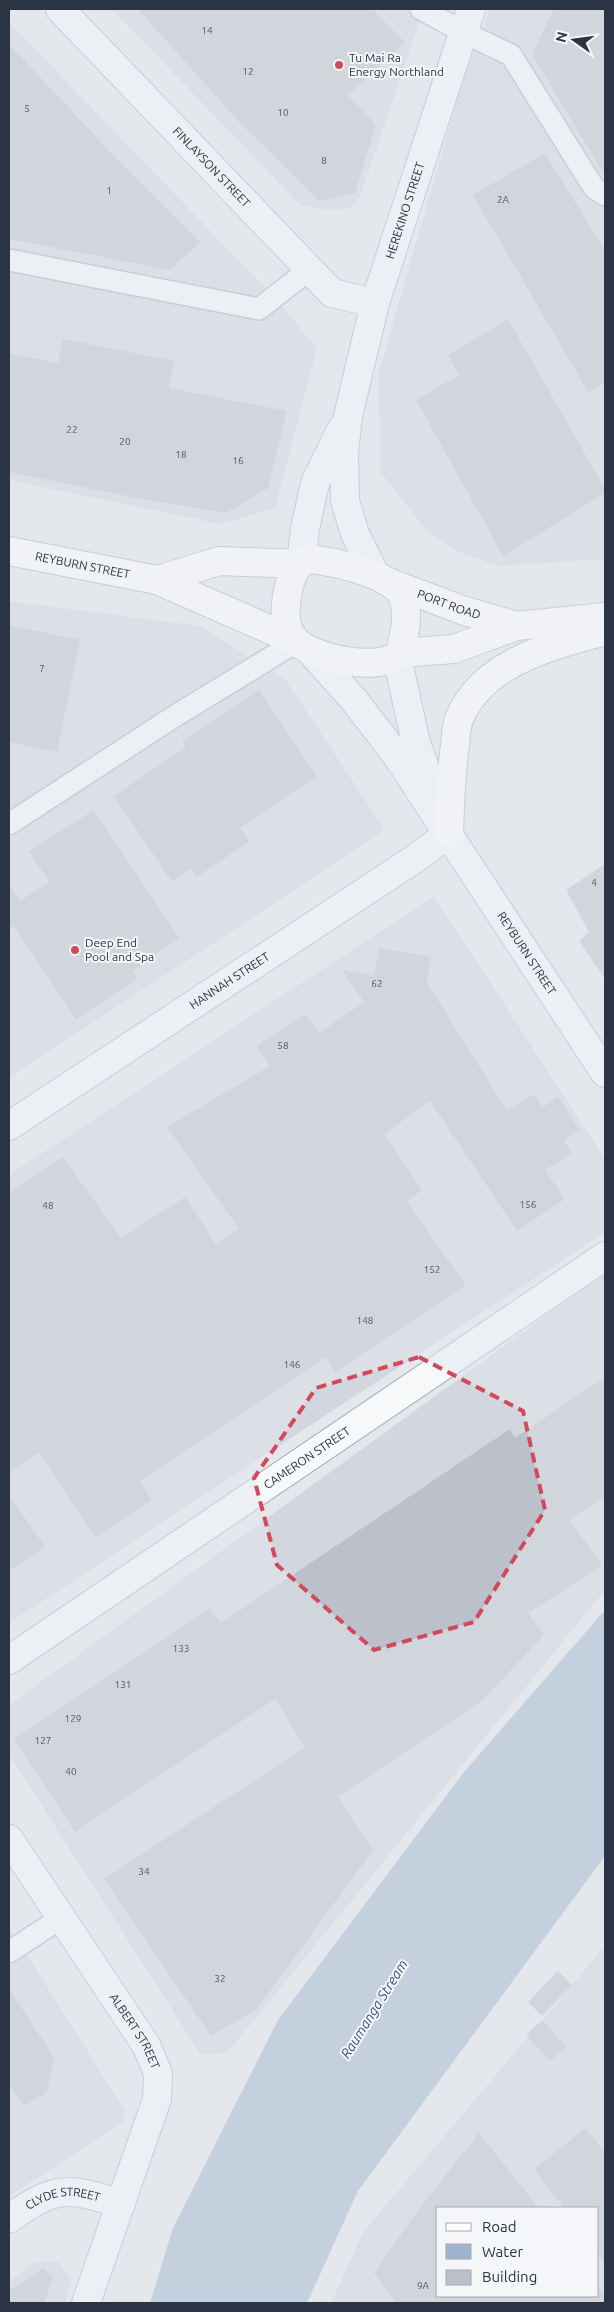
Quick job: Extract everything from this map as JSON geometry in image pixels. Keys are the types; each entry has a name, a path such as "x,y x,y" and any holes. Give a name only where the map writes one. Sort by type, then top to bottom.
{"main road":[{"name":"REYBURN STREET","path":"9,551 158,580 301,644"},
{"path":"308,559 318,560 378,577 394,587 404,597 407,619 398,655 381,662 346,661 301,644 285,620 286,600 290,581 301,563 308,559"},
{"name":"REYBURN STREET","path":"158,580 219,561 301,563"},
{"name":"PORT ROAD","path":"378,577 462,610 516,626"},
{"name":"PORT ROAD","path":"398,655 454,650 516,626 605,617"},
{"path":"448,833 453,765 459,720 468,703 484,682 516,661 552,646 605,631"}],"street":[{"name":"FINLAYSON STREET","path":"60,9 332,293 375,303"},
{"name":"HEREKINO STREET","path":"378,577 355,534 344,501 344,453 348,416 375,303 467,20"},
{"name":"HEREKINO STREET","path":"301,563 305,529 315,483 348,416"},
{"name":"REYBURN STREET","path":"301,644 354,700 397,756 605,1073"},
{"name":"REYBURN STREET","path":"398,655 416,743 448,833"},
{"name":"HANNAH STREET","path":"9,1126 408,863 448,833"},
{"name":"CAMERON STREET","path":"9,1660 605,1256"},
{"name":"ALBERT STREET","path":"9,1839 146,2045 158,2073 157,2100 86,2303"},
{"name":"CLYDE STREET","path":"9,2219 28,2205 57,2192 88,2193 121,2204"}],"lane":[{"path":"421,9 467,20 511,55 594,188 605,195"},
{"path":"9,260 259,309 310,269"},
{"path":"9,824 175,716 301,644"},
{"path":"9,1952 61,1918"}],"highlighted area":[{"path":"419,1357 523,1411 545,1510 474,1622 374,1650 277,1565 254,1478 316,1388"}],"shaded area":[{"path":"112,9 424,9 360,197 350,208 333,210 301,206"},
{"path":"490,9 605,9 605,559 498,566 459,552 427,531 380,471 379,372 461,86"},
{"path":"9,22 272,295 317,348 275,508 220,524 9,480"},
{"path":"9,601 200,626 285,679 385,830 9,1078"},
{"path":"434,896 605,1159 605,1232 9,1623 9,1175"},
{"path":"605,1273 605,1590 228,2052 201,2055 9,1754 9,1705"},
{"path":"9,1926 125,2111 123,2122 9,2196"},
{"path":"605,1946 605,2303 331,2303 364,2231"},
{"path":"35,2262 59,2262 72,2280 65,2303 9,2303 9,2280"}],"water":[{"name":"Raumanga Stream","path":"605,1610 605,1856 358,2191 307,2303 150,2303 173,2228 278,2020 464,1772"}],"building":[{"path":"138,9 372,9 405,42 348,95 376,125 355,193 320,201 239,122"},
{"path":"554,9 605,9 605,171 601,169 532,54"},
{"path":"9,44 114,156 200,242 170,270 9,239"},
{"path":"545,153 605,251 605,382 588,392 473,195"},
{"path":"508,319 605,489 605,493 503,556 416,400 459,375 448,355"},
{"path":"63,339 174,361 169,388 287,411 268,488 226,513 147,500 9,472 9,353 58,363"},
{"path":"9,625 80,640 57,752 9,742"},
{"path":"259,690 317,776 240,828 250,841 197,877 191,869 172,882 114,796 186,747 182,741"},
{"path":"94,810 179,938 133,971 138,978 76,1020 14,926 9,929 9,885 20,901 49,882 29,851"},
{"path":"605,864 605,979 579,941 589,932 566,890"},
{"path":"379,948 431,957 427,983 507,1111 534,1094 543,1107 558,1097 580,1130 564,1141 572,1153 545,1170 565,1199 517,1231 430,1101 384,1134 422,1190 407,1201 466,1286 335,1372 326,1357 140,1481 152,1500 95,1538 39,1452 9,1472 9,1192 63,1157 121,1238 185,1197 216,1244 239,1229 167,1127 270,1066 257,1046 305,1014 319,1033 364,1002 342,970 374,976"},
{"path":"605,1377 605,1496 570,1520 602,1566 528,1613 544,1635 483,1700 338,1797 373,1850 257,2009 211,2036 104,1879 305,1747 275,1699 75,1832 14,1739 210,1608 221,1623 510,1429 515,1438"},
{"path":"9,1495 45,1547 9,1571"},
{"path":"558,1971 572,1985 542,2016 528,2002"},
{"path":"9,1989 54,2057 47,2092 24,2106 9,2085"},
{"path":"542,2020 566,2046 550,2061 526,2035"},
{"path":"586,2128 605,2153 605,2263 599,2254 599,2207 563,2207 534,2169"},
{"path":"479,2133 538,2207 436,2207 436,2297 599,2297 599,2286 605,2295 605,2303 396,2303 374,2273 418,2210"},
{"path":"43,2268 53,2277 44,2303 9,2303 9,2291"}],"place":[{"name":"Tu Mai Ra Energy Northland","path":"339,65"},
{"name":"Deep End Pool and Spa","path":"75,950"}]}
